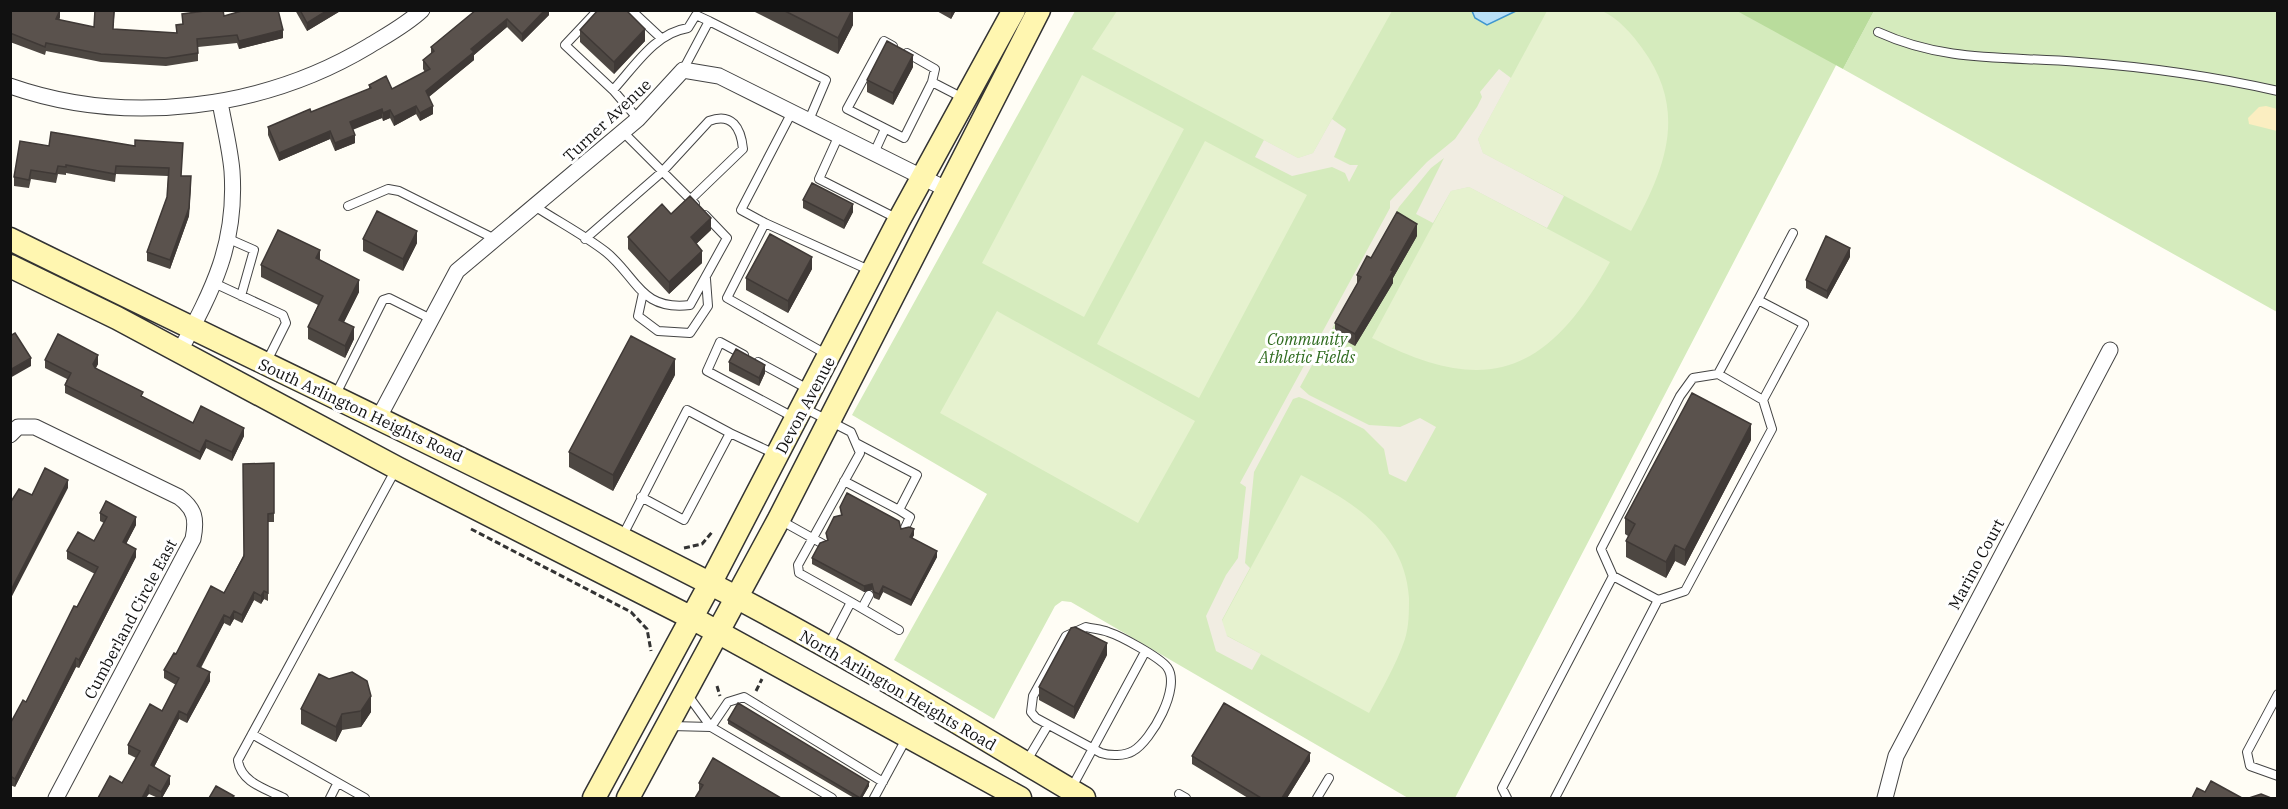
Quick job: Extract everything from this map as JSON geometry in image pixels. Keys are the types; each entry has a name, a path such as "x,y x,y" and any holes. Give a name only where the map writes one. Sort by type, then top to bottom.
{"main road":[{"name":"Devon Avenue","path":"594,798 831,356 899,220 964,98 1014,10"},
{"name":"Devon Avenue","path":"628,798 779,519 1039,10"},
{"name":"South Arlington Heights Road","path":"10,239 192,330 476,465 710,584"},
{"name":"South Arlington Heights Road","path":"10,266 180,351 397,468 692,618"},
{"name":"North Arlington Heights Road","path":"710,584 940,712 1077,794"},
{"name":"North Arlington Heights Road","path":"692,618 1020,798"}],"street":[{"path":"10,86 73,103 122,108 220,102 282,87 341,63 409,22 422,10"},
{"path":"683,70 719,76 948,190"},
{"name":"Turner Avenue","path":"378,419 457,271 638,119 683,70"},
{"path":"180,351 214,284 229,239 232,169 220,102"},
{"name":"Marino Court","path":"1885,798 1896,756 2110,350"},
{"name":"Cumberland Circle East","path":"10,435 18,427 35,427 179,497 190,505 195,514 193,539 56,798"}],"lane":[{"path":"598,10 565,45 613,90 638,119"},
{"path":"631,10 661,38"},
{"path":"613,90 661,38 675,30 688,28 697,13 826,80 808,120"},
{"path":"683,70 709,21"},
{"path":"1878,32 1909,46 1957,56 2080,62 2218,77 2277,91"},
{"path":"884,41 935,69 933,82 904,138 847,109 884,41"},
{"path":"933,82 964,98"},
{"path":"792,112 741,210 873,272"},
{"path":"585,239 662,172 709,121 719,117 732,120 742,131 743,149 690,200"},
{"path":"874,153 885,129"},
{"path":"536,207 607,253 643,293 670,308 690,305 728,238 623,132"},
{"path":"839,135 819,178 899,220"},
{"path":"348,206 388,189 399,191 496,239"},
{"path":"765,223 727,298 831,356"},
{"path":"1718,374 1793,233"},
{"path":"229,239 254,250 241,296"},
{"path":"643,293 638,316 658,331 690,333 708,306 706,276"},
{"path":"214,284 284,315 286,323 265,365"},
{"path":"334,398 383,300 389,298 431,319"},
{"path":"1758,300 1804,324 1763,400"},
{"path":"804,406 707,371 720,342 804,406 851,432 860,453 798,565 799,573 899,630"},
{"path":"1555,798 1658,600 1685,591 1772,429 1763,400 1718,374 1693,378 1674,406 1601,549 1613,576 1658,600"},
{"path":"621,538 687,410 778,456"},
{"path":"641,497 684,520 730,433"},
{"path":"856,443 917,475 899,510"},
{"path":"284,798 239,771 238,760 397,468"},
{"path":"844,481 910,517 904,530"},
{"path":"827,513 837,518"},
{"path":"779,519 823,544"},
{"path":"1507,798 1502,788 1613,576"},
{"path":"862,608 868,595"},
{"path":"827,648 851,602"},
{"path":"1086,627 1109,632 1145,652 1167,668 1172,681 1163,712 1146,739 1132,752 1108,756 1048,725 1031,712 1031,702 1066,636 1086,627"},
{"path":"1077,794 1092,748 1145,652"},
{"path":"686,692 711,727 832,798"},
{"path":"2277,694 2247,752 2250,766 2277,776"},
{"path":"711,727 728,702 744,697 883,782"},
{"path":"668,725 711,727"},
{"path":"1024,764 1048,725"},
{"path":"252,734 365,798"},
{"path":"874,798 907,736"},
{"path":"1317,798 1329,778"},
{"path":"330,798 337,784"}],"path":[{"path":"678,548 702,544 716,527"},
{"path":"756,690 765,674"},
{"path":"717,686 720,696"}],"green space":[{"path":"1589,9 1608,14 1634,37 1642,48 1656,72 1665,95 1668,118 1667,140 1662,163 1654,185 1631,231 1483,153 1478,139 1547,11"},
{"path":"1874,10 1843,69 1737,11"},
{"name":"Community Athletic Fields","path":"1075,11 1772,11 1844,50 1455,798 1408,798 1071,602 1062,601 1055,606 994,719 894,660 987,494 852,415"},
{"path":"1117,11 1392,11 1313,153 1298,158 1092,49"},
{"path":"1874,11 2277,11 2277,312 1843,69"},
{"path":"1082,75 1184,129 1084,317 982,263"},
{"path":"1205,141 1307,195 1199,398 1097,344"},
{"path":"1469,187 1610,262 1587,300 1563,330 1538,351 1511,364 1481,370 1449,367 1413,357 1372,338 1451,191"},
{"path":"997,311 1195,421 1138,523 940,413"},
{"path":"1301,475 1339,496 1373,522 1398,555 1405,575 1409,598 1406,634 1393,668 1369,713 1226,635 1222,621"}],"sand":[{"path":"2259,107 2277,109 2277,131 2249,124 2248,118"}],"shaded area":[{"path":"1499,69 1511,78 1478,139 1483,153 1564,196 1547,228 1469,187 1451,191 1433,223 1416,214 1444,158 1431,168 1399,207 1300,387 1309,395 1369,425 1400,427 1420,418 1436,427 1406,482 1389,474 1384,449 1364,429 1307,400 1299,397 1293,399 1254,472 1245,563 1250,568 1222,620 1227,636 1261,654 1252,670 1216,651 1206,616 1226,575 1238,558 1246,487 1240,483 1390,208 1390,201 1427,162 1455,139 1477,107 1482,97 1480,92"},
{"path":"1332,119 1346,129 1334,157 1350,165 1358,165 1349,182 1345,173 1332,167 1292,176 1255,157 1264,140 1298,158 1313,153"}],"water":[{"path":"1472,10 1516,11 1487,25 1475,18"}],"building":[{"path":"10,10 60,10 56,19 94,27 95,10 114,10 113,29 177,33 176,25 183,24 182,14 223,10 224,16 245,10 278,10 283,30 239,41 237,35 197,39 198,53 166,58 101,54 46,43 45,47 10,33"},
{"path":"300,10 328,10 307,23"},
{"path":"476,10 545,10 522,34 507,19 471,49 474,52 426,91 433,106 420,113 416,106 394,117 390,110 383,113 382,109 350,122 355,135 335,143 330,131 279,153 268,127 310,109 311,112 371,88 369,85 386,76 392,89 430,69 423,60 434,51 431,47"},
{"path":"598,10 626,10 645,29 614,62 580,30"},
{"path":"783,10 852,10 838,38"},
{"path":"887,41 913,55 893,93 867,80"},
{"path":"51,132 135,146 135,140 183,143 181,176 191,176 189,208 170,260 147,252 167,197 169,168 116,166 115,174 66,165 66,167 58,166 56,174 31,170 29,180 14,177 20,141 49,146"},
{"path":"812,183 853,204 844,221 803,200"},
{"path":"690,196 711,218 691,237 702,251 669,282 628,237 662,204 671,214"},
{"path":"377,211 417,231 403,259 363,239"},
{"path":"1397,212 1417,224 1391,270 1393,271 1355,334 1335,323 1361,277 1357,275 1367,256 1371,258"},
{"path":"278,230 320,250 316,258 359,280 339,320 354,327 345,346 308,327 323,296 261,265"},
{"path":"770,234 812,257 788,301 746,278"},
{"path":"1826,236 1850,248 1827,291 1806,280"},
{"path":"15,333 31,358 10,370 10,336"},
{"path":"58,334 98,355 93,364 95,368 143,392 141,396 193,423 201,406 244,428 232,452 206,440 200,452 65,385 71,373 45,360"},
{"path":"631,336 675,359 613,475 569,452"},
{"path":"736,349 765,365 759,378 729,362"},
{"path":"1692,393 1751,424 1685,550 1675,545 1666,562 1626,541 1635,524 1625,518"},
{"path":"274,463 274,513 268,514 268,593 264,591 261,596 254,592 242,615 234,611 230,618 224,615 197,666 210,672 187,715 179,711 151,765 170,776 161,792 149,785 142,798 98,798 110,776 122,783 140,751 128,745 150,704 162,711 179,678 164,670 174,653 176,654 211,586 224,593 244,556 243,464"},
{"path":"45,468 68,480 10,592 10,503 19,489 32,495"},
{"path":"847,493 899,521 901,529 909,527 914,529 910,537 937,551 911,600 883,586 879,594 874,592 872,584 864,586 812,558 820,543 828,540 826,533 834,517 842,515 840,507"},
{"path":"106,501 136,517 123,542 136,549 79,660 76,658 15,779 10,776 10,724 23,700 26,702 74,606 77,607 98,567 67,551 78,532 94,541 107,517 100,513"},
{"path":"1075,627 1107,643 1074,707 1039,687 1071,628"},
{"path":"352,672 367,681 371,696 361,711 342,714 336,727 301,709 319,674 329,679"},
{"path":"738,703 869,782 860,798 728,720"},
{"path":"1224,703 1310,753 1282,798 1261,798 1192,756"},
{"path":"713,758 781,798 695,798 703,785 699,783"},
{"path":"2211,781 2242,798 2192,798 2197,788 2205,792"},
{"path":"216,786 234,796 232,798 209,798"},
{"path":"2261,794 2271,798 2249,798"}]}
